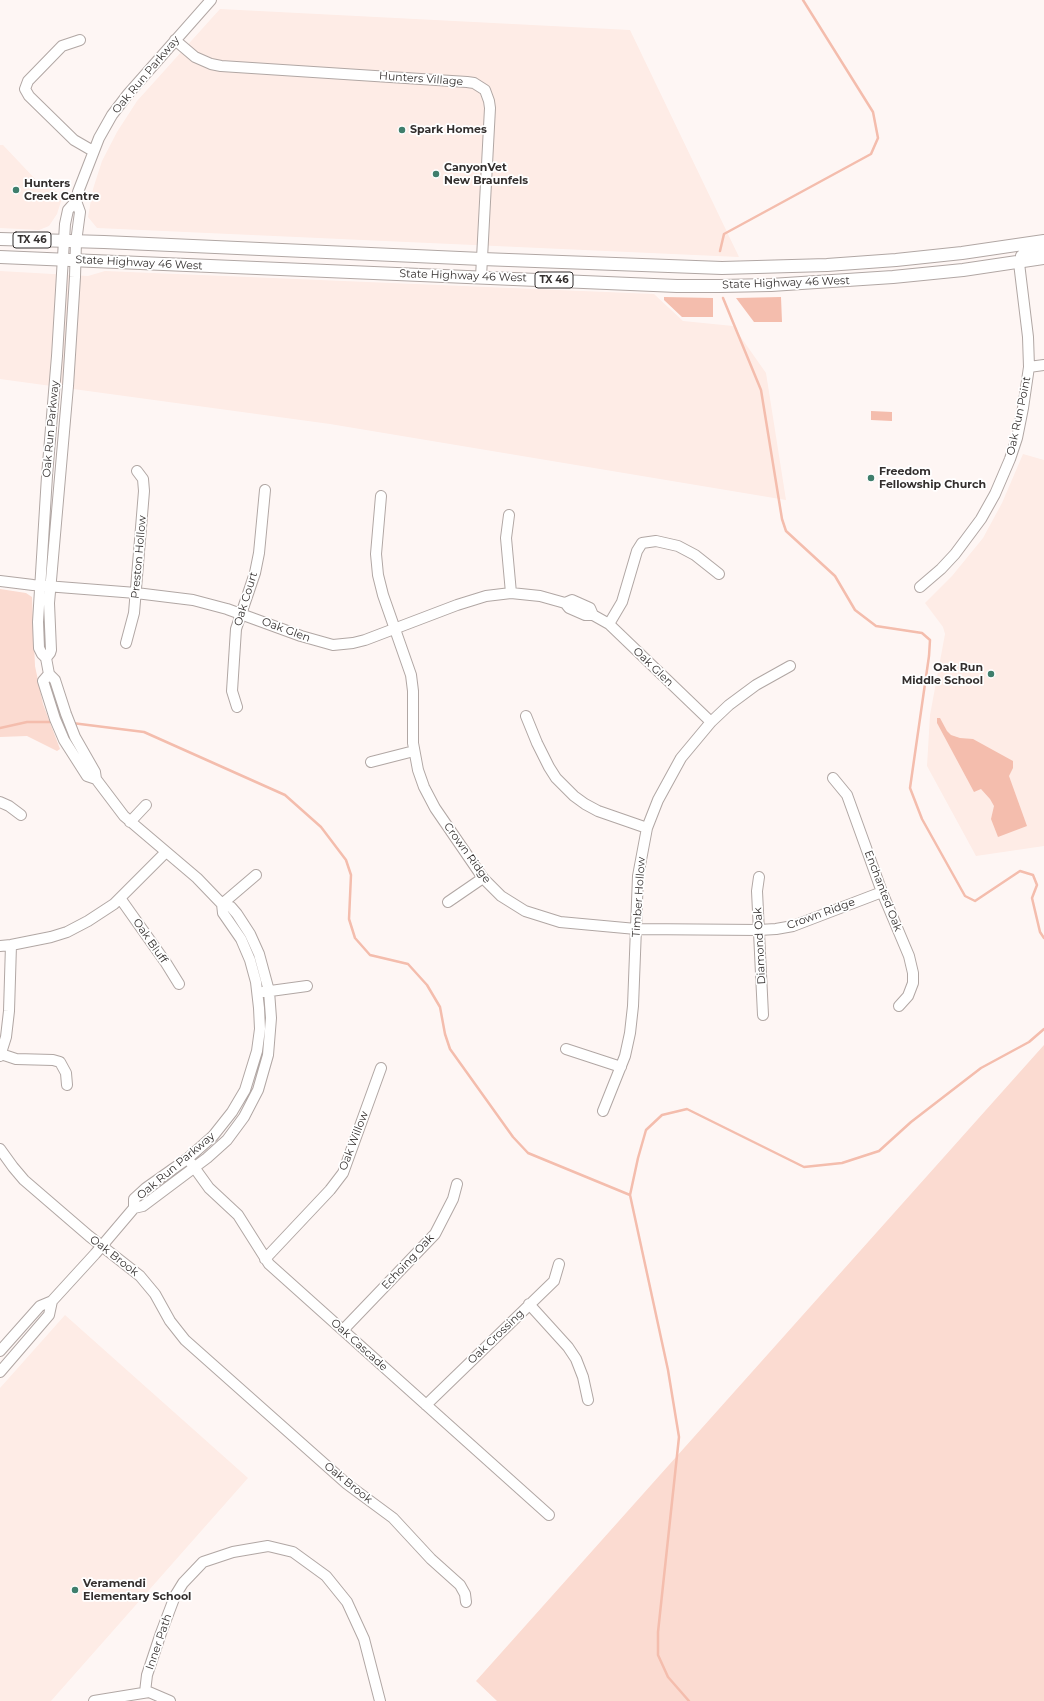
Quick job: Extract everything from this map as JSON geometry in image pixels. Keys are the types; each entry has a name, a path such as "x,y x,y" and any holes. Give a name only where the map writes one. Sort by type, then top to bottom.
{"main road":[{"name":"State Highway 46 West","path":"0,239 714,268 770,267 896,260 962,253 1044,241"},
{"path":"1019,262 1021,257 1028,253 1044,250"},
{"name":"State Highway 46 West","path":"0,257 481,276 677,286 771,285 893,277 1044,258"}],"street":[{"name":"Oak Run Parkway","path":"46,586 47,476 57,356 63,242 68,210 76,201 99,138 120,104 211,0"},
{"path":"80,40 62,46 28,81 25,89 29,96 74,140 93,151"},
{"name":"Hunters Village","path":"175,40 202,61 221,66 467,82 480,86 488,95 490,108 481,276"},
{"name":"Oak Run Parkway","path":"76,201 80,212 76,242 68,386 46,586 38,622 39,648 46,658 48,674 43,681 48,701 64,740 76,760 87,776 96,779"},
{"name":"Oak Run Point","path":"920,587 940,570 971,534 996,494 1017,438 1030,367 1019,262"},
{"path":"1030,367 1044,365"},
{"name":"Preston Hollow","path":"126,643 133,622 144,491 143,479 137,471"},
{"name":"Oak Court","path":"237,707 233,697 232,685 236,629 255,573 259,554 265,490"},
{"name":"Crown Ridge","path":"381,496 376,554 378,575 383,595 407,661 412,683 414,751 418,770 428,797 484,878 497,892 525,911 550,920 566,923 636,929 759,930 793,926 882,892"},
{"path":"509,515 506,532 511,593"},
{"path":"609,624 622,602 637,551 642,543 656,541 678,546 695,555 719,574"},
{"name":"Oak Glen","path":"0,581 136,593 193,600 241,613 301,636 333,644 353,643 365,640 472,599 511,593 540,596 565,603 572,600 590,608 593,615 609,624 711,722"},
{"name":"Timber Hollow","path":"603,1112 621,1067 628,1044 632,1021 638,876 647,828 658,800 674,769 690,746 711,722 729,705 756,685 790,666"},
{"name":"Oak Run Parkway","path":"0,1351 40,1306 52,1301 134,1208 143,1206 194,1168 227,1140 244,1117 258,1090 270,1044 271,1018 269,991 263,965 250,934 231,907 222,904 197,878 130,822 109,798 96,779 95,772 75,737 60,697 56,680 48,674"},
{"path":"526,716 549,767 556,778 574,796 598,811 647,828"},
{"path":"371,762 414,751"},
{"name":"Enchanted Oak","path":"833,778 847,795 882,892 912,964 913,983 911,990 899,1006"},
{"path":"0,802 21,815"},
{"path":"130,822 146,805"},
{"path":"0,946 44,939 67,932 88,921 114,904 166,852"},
{"path":"222,904 256,876"},
{"name":"Diamond Oak","path":"759,877 757,891 763,1015"},
{"path":"448,902 484,878"},
{"name":"Oak Bluff","path":"120,898 179,984"},
{"name":"Oak Run Parkway","path":"134,1208 134,1199 140,1193 203,1146 222,1126 245,1090 254,1063 259,1039 260,1018 258,993 250,960 241,939 223,913 222,904"},
{"path":"11,945 6,1037 0,1055 16,1059 53,1060 60,1062 66,1073 67,1085"},
{"path":"258,993 307,986"},
{"path":"566,1049 621,1067"},
{"name":"Oak Willow","path":"265,1258 330,1190 343,1173 380,1068"},
{"name":"Oak Brook","path":"0,1149 24,1180 140,1276 155,1294 176,1331 217,1374 347,1484 393,1518 431,1559 460,1585 465,1594 466,1602"},
{"name":"Oak Cascade","path":"187,1159 210,1188 238,1215 265,1258 277,1271 549,1515"},
{"name":"Echoing Oak","path":"343,1330 435,1234 453,1199 456,1184"},
{"name":"Oak Crossing","path":"426,1405 554,1281 559,1264"},
{"name":"Oak Run Parkway","path":"0,1372 49,1315 52,1301"},
{"path":"529,1304 568,1347 576,1359 583,1377 588,1400"},
{"name":"Inner Path","path":"146,1692 147,1675 161,1633 175,1596 183,1583 203,1562 233,1552 268,1546 292,1552 326,1576 347,1602 364,1639 380,1701"},
{"path":"94,1701 146,1692 170,1701"}],"shaded area":[{"path":"220,9 630,30 739,257 97,228 88,217 93,189 102,161 117,132 137,101"},
{"path":"0,145 3,145 38,182 63,195 57,214 49,226 39,230 0,228"},
{"path":"0,271 88,276 105,271 654,294 683,321 733,326 766,373 786,500 330,424 0,379"},
{"path":"664,297 713,298 713,317 682,317 664,300"},
{"path":"781,297 782,322 754,322 736,298"},
{"path":"871,411 892,412 892,421 871,420"},
{"name":"Oak Run Middle School","path":"1023,454 1044,460 1044,846 976,856 927,766 930,715 945,634 943,627 925,603 952,576 983,538 1002,503"},
{"path":"0,589 26,593 32,597 35,666 43,704 60,749 57,751 27,736 0,737"},
{"path":"937,718 940,718 951,735 960,738 973,739 1013,761 1013,768 1009,776 1027,826 998,837 991,819 994,806 981,789 974,792 937,723"},
{"path":"1044,1045 1044,1701 497,1701 476,1681"},
{"name":"Veramendi Elementary School","path":"65,1315 248,1478 51,1701 0,1701 0,1388"}],"waterway":[{"path":"720,251 724,234 871,154 878,138 873,112 803,0"},
{"path":"723,298 761,390 782,519 786,531 835,576 855,610 876,626 922,633 930,640 910,788 922,819 965,896 975,901 1020,871 1033,875 1037,885 1032,898 1040,932 1044,938"},
{"path":"0,728 27,722 53,722"},
{"path":"72,723 144,732 285,795 321,827 346,860 351,875 349,919 355,938 370,955 408,964 427,985 440,1007 445,1034 450,1049 513,1137 528,1153 630,1195"},
{"path":"689,1701 668,1677 658,1655 658,1632 679,1437 668,1370 630,1195 646,1130 662,1115 687,1109 804,1167 842,1163 879,1151 911,1122 981,1068 1029,1042 1044,1029"}],"place":[{"name":"Spark Homes","path":"402,130"},
{"name":"CanyonVet New Braunfels","path":"436,174"},
{"name":"Hunters Creek Centre","path":"16,190"},
{"name":"Freedom Fellowship Church","path":"871,478"},
{"name":"Oak Run Middle School","path":"991,674"},
{"name":"Veramendi Elementary School","path":"75,1590"}]}
